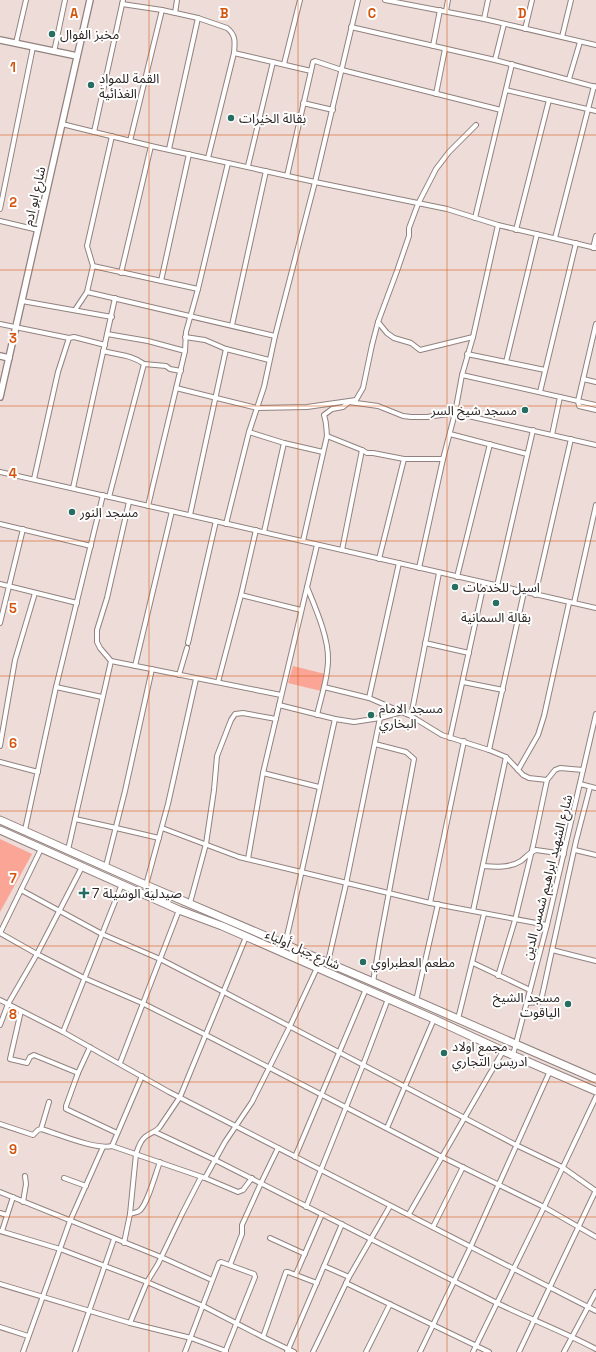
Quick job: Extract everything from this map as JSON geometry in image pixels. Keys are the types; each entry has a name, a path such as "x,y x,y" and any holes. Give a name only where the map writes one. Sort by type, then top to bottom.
{"main road":[{"name":"شارع جبل أولياء","path":"0,820 146,885 328,962 596,1079"},
{"name":"شارع جبل أولياء","path":"0,830 596,1091"}],"street":[{"path":"16,43 26,0"},
{"path":"54,52 65,0"},
{"name":"شارع ابو ادم","path":"0,396 90,0"},
{"path":"175,13 177,0"},
{"path":"284,64 300,0"},
{"path":"226,524 249,432 264,387 269,360 333,110 358,0"},
{"path":"385,0 408,2 596,45"},
{"path":"446,11 448,0"},
{"path":"484,19 488,0"},
{"path":"525,29 532,0"},
{"path":"562,37 570,0"},
{"path":"94,132 122,2 198,18 227,28 231,31 235,38 234,53 208,158"},
{"path":"130,140 162,10"},
{"path":"433,46 440,10"},
{"path":"169,149 198,18"},
{"path":"495,60 504,24"},
{"path":"352,27 512,64 595,86 555,238"},
{"path":"0,40 77,56"},
{"path":"569,79 580,42"},
{"path":"0,209 34,47"},
{"path":"436,94 444,49"},
{"path":"234,53 311,71"},
{"path":"287,176 313,62 315,61 342,70 501,110"},
{"path":"248,166 273,62"},
{"path":"475,218 512,64"},
{"path":"506,90 596,111"},
{"path":"516,230 549,100"},
{"path":"304,103 333,110"},
{"path":"62,124 151,146 447,209 498,226 595,248 596,236"},
{"path":"176,388 256,408 307,407 356,400 361,392 378,322 409,236 408,228 418,204 436,170 449,152 476,125"},
{"path":"75,310 87,292 93,266 87,246 112,136"},
{"path":"121,273 151,146"},
{"path":"162,282 189,154"},
{"path":"148,506 185,351 185,337 228,162"},
{"path":"232,325 266,171"},
{"path":"0,176 6,178"},
{"path":"0,221 38,230"},
{"path":"419,568 443,459 455,413 462,375 473,337 498,226"},
{"path":"506,362 537,234"},
{"path":"540,392 576,244"},
{"path":"93,266 198,289"},
{"path":"87,292 275,336"},
{"path":"73,488 104,345 116,298"},
{"path":"22,301 112,317"},
{"path":"378,322 387,333 394,338 411,343 420,350 473,337"},
{"path":"0,324 69,338 74,337 104,345"},
{"path":"596,324 578,401 579,406 596,410"},
{"path":"107,334 148,341 185,351"},
{"path":"185,337 205,340 226,349 269,360"},
{"path":"34,479 58,372 69,338"},
{"path":"190,515 226,349"},
{"path":"103,351 129,356 144,364 166,366 170,369 180,371"},
{"path":"467,354 545,370"},
{"path":"0,356 9,358"},
{"path":"109,497 144,364"},
{"path":"462,375 596,404"},
{"path":"583,379 596,382"},
{"path":"552,435 560,397"},
{"path":"303,541 327,436 326,430 328,426 324,415 332,409 343,407 349,402 378,406 403,416 411,417 427,417 455,413 596,445"},
{"path":"497,586 533,430"},
{"path":"249,432 284,443 323,452"},
{"path":"450,434 527,454"},
{"path":"327,436 367,453 404,460 443,459"},
{"path":"535,595 571,440"},
{"path":"264,532 284,443"},
{"path":"457,577 490,444"},
{"path":"342,550 362,450"},
{"path":"379,559 404,460"},
{"path":"0,472 596,608"},
{"path":"25,830 56,687 103,495"},
{"path":"129,502 108,591 97,630 97,642 100,648 111,661 281,695"},
{"path":"518,770 538,735 544,716 596,505"},
{"path":"136,666 172,511"},
{"path":"179,675 216,521"},
{"path":"0,524 91,546"},
{"path":"0,623 22,529"},
{"path":"218,682 241,595 256,530"},
{"path":"248,859 263,773 316,544"},
{"path":"369,698 399,563"},
{"path":"411,716 439,573"},
{"path":"450,738 484,583"},
{"path":"0,584 77,603"},
{"path":"306,586 316,610 327,649 328,669 317,715"},
{"path":"489,750 524,592"},
{"path":"0,746 15,660 35,593"},
{"path":"241,595 301,610"},
{"path":"425,643 469,653"},
{"path":"68,850 111,661"},
{"path":"106,866 126,792 152,670"},
{"path":"146,885 162,828 196,678"},
{"path":"462,682 503,690"},
{"path":"56,687 102,698"},
{"path":"324,687 369,698 411,716 450,738 506,757 523,775 530,778 547,780"},
{"path":"279,705 317,715 354,722 380,718 402,712"},
{"path":"190,903 206,844 214,790 217,756 231,720 234,714 243,713 276,719"},
{"name":"شارع الشهيد ابراهيم شمس الدين","path":"513,1055 547,925 595,725 596,714"},
{"path":"328,962 346,884 380,718"},
{"path":"285,944 335,719"},
{"path":"430,903 464,742"},
{"path":"373,982 414,759 406,752 375,744"},
{"path":"473,911 506,757"},
{"path":"0,762 38,772"},
{"path":"498,976 515,920 547,780 556,770 560,768 583,770"},
{"path":"263,773 319,787"},
{"path":"580,784 596,788"},
{"path":"527,1003 539,1002 541,1000 590,786"},
{"path":"75,819 159,838"},
{"path":"162,828 239,857 346,884 430,903 547,925"},
{"path":"41,849 0,933 84,978 142,1004 270,1067 442,1157 544,1207 596,1237"},
{"path":"483,866 496,867 514,864 520,862 532,851 539,849 564,854"},
{"path":"575,850 596,855"},
{"path":"0,1025 8,1004 37,954 82,867"},
{"path":"559,872 570,875"},
{"path":"63,1032 122,884"},
{"path":"21,890 102,934 160,959 516,1145 562,1167 596,1190 549,1286 519,1352"},
{"path":"416,1001 438,904"},
{"path":"120,1063 180,910"},
{"path":"458,1019 484,914"},
{"path":"124,1242 130,1214 136,1154 145,1137 155,1132 163,1124 180,1097 246,937"},
{"path":"552,950 596,961"},
{"path":"472,963 530,990"},
{"path":"130,1323 147,1282 155,1270 203,1177 215,1160 227,1138 252,1102 317,968"},
{"path":"295,1157 366,989"},
{"path":"306,1207 364,1065 388,999"},
{"path":"0,1000 63,1032 180,1097 596,1311"},
{"path":"21,1011 10,1059 27,1063 31,1056 34,1055 78,1073"},
{"path":"387,1128 434,1019"},
{"path":"90,1047 78,1073 66,1109 117,1133"},
{"path":"409,1214 503,1051"},
{"path":"420,1352 471,1246 550,1071"},
{"path":"112,1146 142,1076"},
{"path":"473,1352 596,1097"},
{"path":"0,1124 32,1135 41,1129 49,1102"},
{"path":"41,1129 89,1144 103,1147 112,1146 203,1177 238,1192 243,1190 252,1178"},
{"path":"155,1132 252,1178 306,1207 371,1238 497,1303 596,1349"},
{"path":"23,1352 70,1221 103,1147"},
{"path":"230,1265 242,1233 242,1225 278,1148"},
{"path":"130,1214 138,1212 142,1207 160,1162"},
{"path":"433,1227 463,1167"},
{"path":"24,1202 26,1184 25,1176"},
{"path":"64,1178 86,1186"},
{"path":"0,1192 161,1257 212,1280"},
{"path":"13,1198 1,1231 60,1249 147,1282 203,1306 294,1352"},
{"path":"313,1352 349,1277 390,1206"},
{"path":"0,1212 7,1215"},
{"path":"296,1274 322,1214"},
{"path":"288,1350 342,1224"},
{"path":"270,1238 305,1254"},
{"path":"75,1352 114,1239"},
{"path":"0,1284 130,1323 191,1338 226,1351 255,1275 220,1262 212,1280 203,1306 191,1338 185,1352"},
{"path":"324,1266 349,1277"},
{"path":"263,1337 286,1272 296,1274 317,1283"},
{"path":"346,1283 488,1352"},
{"path":"564,1352 596,1292"},
{"path":"366,1352 390,1304"},
{"path":"0,1327 28,1336"}],"shaded area":[{"path":"293,666 325,674 321,691 288,683"},
{"path":"0,839 32,854 0,912"}],"place":[{"name":"مخبز الفوال","path":"52,34"},
{"name":"القمة للمواد الغذائية","path":"91,85"},
{"name":"بقالة الخيرات","path":"231,118"},
{"name":"مسجد شيخ السر","path":"525,410"},
{"name":"مسجد النور","path":"72,512"},
{"name":"اسيل للخدمات","path":"455,587"},
{"name":"بقالة السمانية","path":"496,603"},
{"name":"مسجد الامام البخاري","path":"371,715"},
{"name":"صيدلية الوسيلة 7","path":"84,893"},
{"name":"مطعم العطبراوي","path":"363,962"},
{"name":"مسجد الشيخ الياقوت","path":"568,1004"},
{"name":"مجمع اولاد ادريس التجاري","path":"444,1053"}]}
